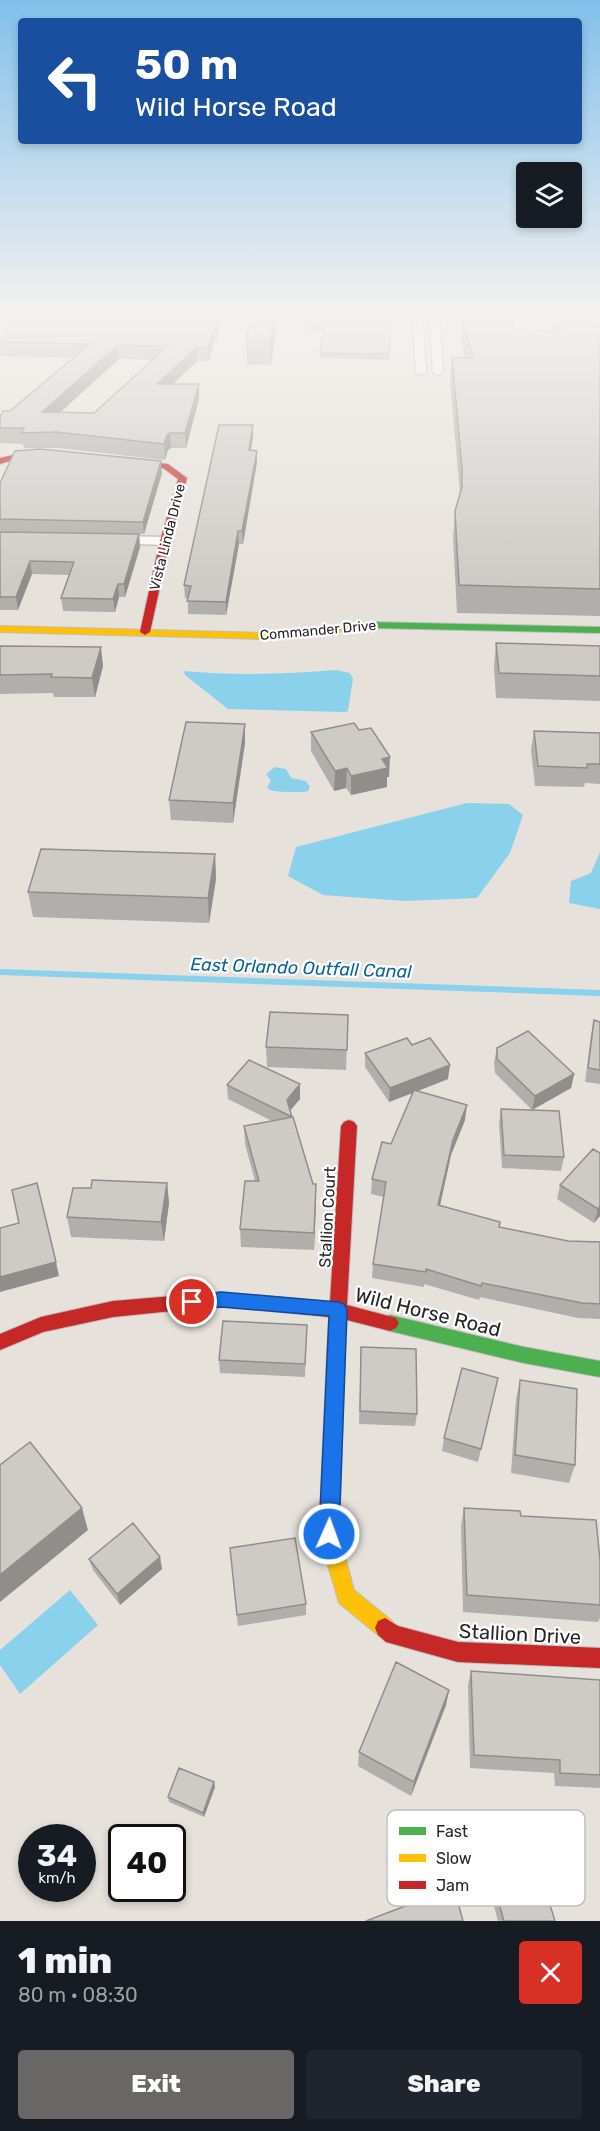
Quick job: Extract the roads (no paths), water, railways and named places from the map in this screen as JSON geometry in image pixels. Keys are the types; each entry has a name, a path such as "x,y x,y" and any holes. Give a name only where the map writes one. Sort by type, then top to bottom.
{"street":[{"path":"4,459 22,455 64,456"},
{"name":"Vista Linda Drive","path":"113,462 156,465 175,470 183,478 165,541 145,632"},
{"path":"106,540 165,541"},
{"name":"Commander Drive","path":"0,629 261,636 305,634 370,625 600,630"},
{"name":"Stallion Court","path":"338,1310 349,1126"},
{"name":"Wild Horse Road","path":"0,1342 41,1325 113,1310 221,1299 338,1310 525,1355 600,1370"},
{"name":"Stallion Drive","path":"338,1310 329,1534 346,1596 393,1635 458,1652 600,1658"}],"water":[{"path":"336,670 350,673 353,679 348,711 345,712 228,709 185,675 184,671 260,674"},
{"path":"275,767 286,769 291,778 306,781 310,787 308,791 270,790 267,787 271,781 266,774"},
{"path":"467,803 509,804 523,815 510,853 477,898 405,901 323,895 288,876 296,847"},
{"path":"600,852 600,909 569,903 571,881 591,873"},
{"path":"70,1590 98,1625 20,1694 0,1665 0,1650"}],"waterway":[{"name":"East Orlando Outfall Canal","path":"0,972 600,993"}]}
